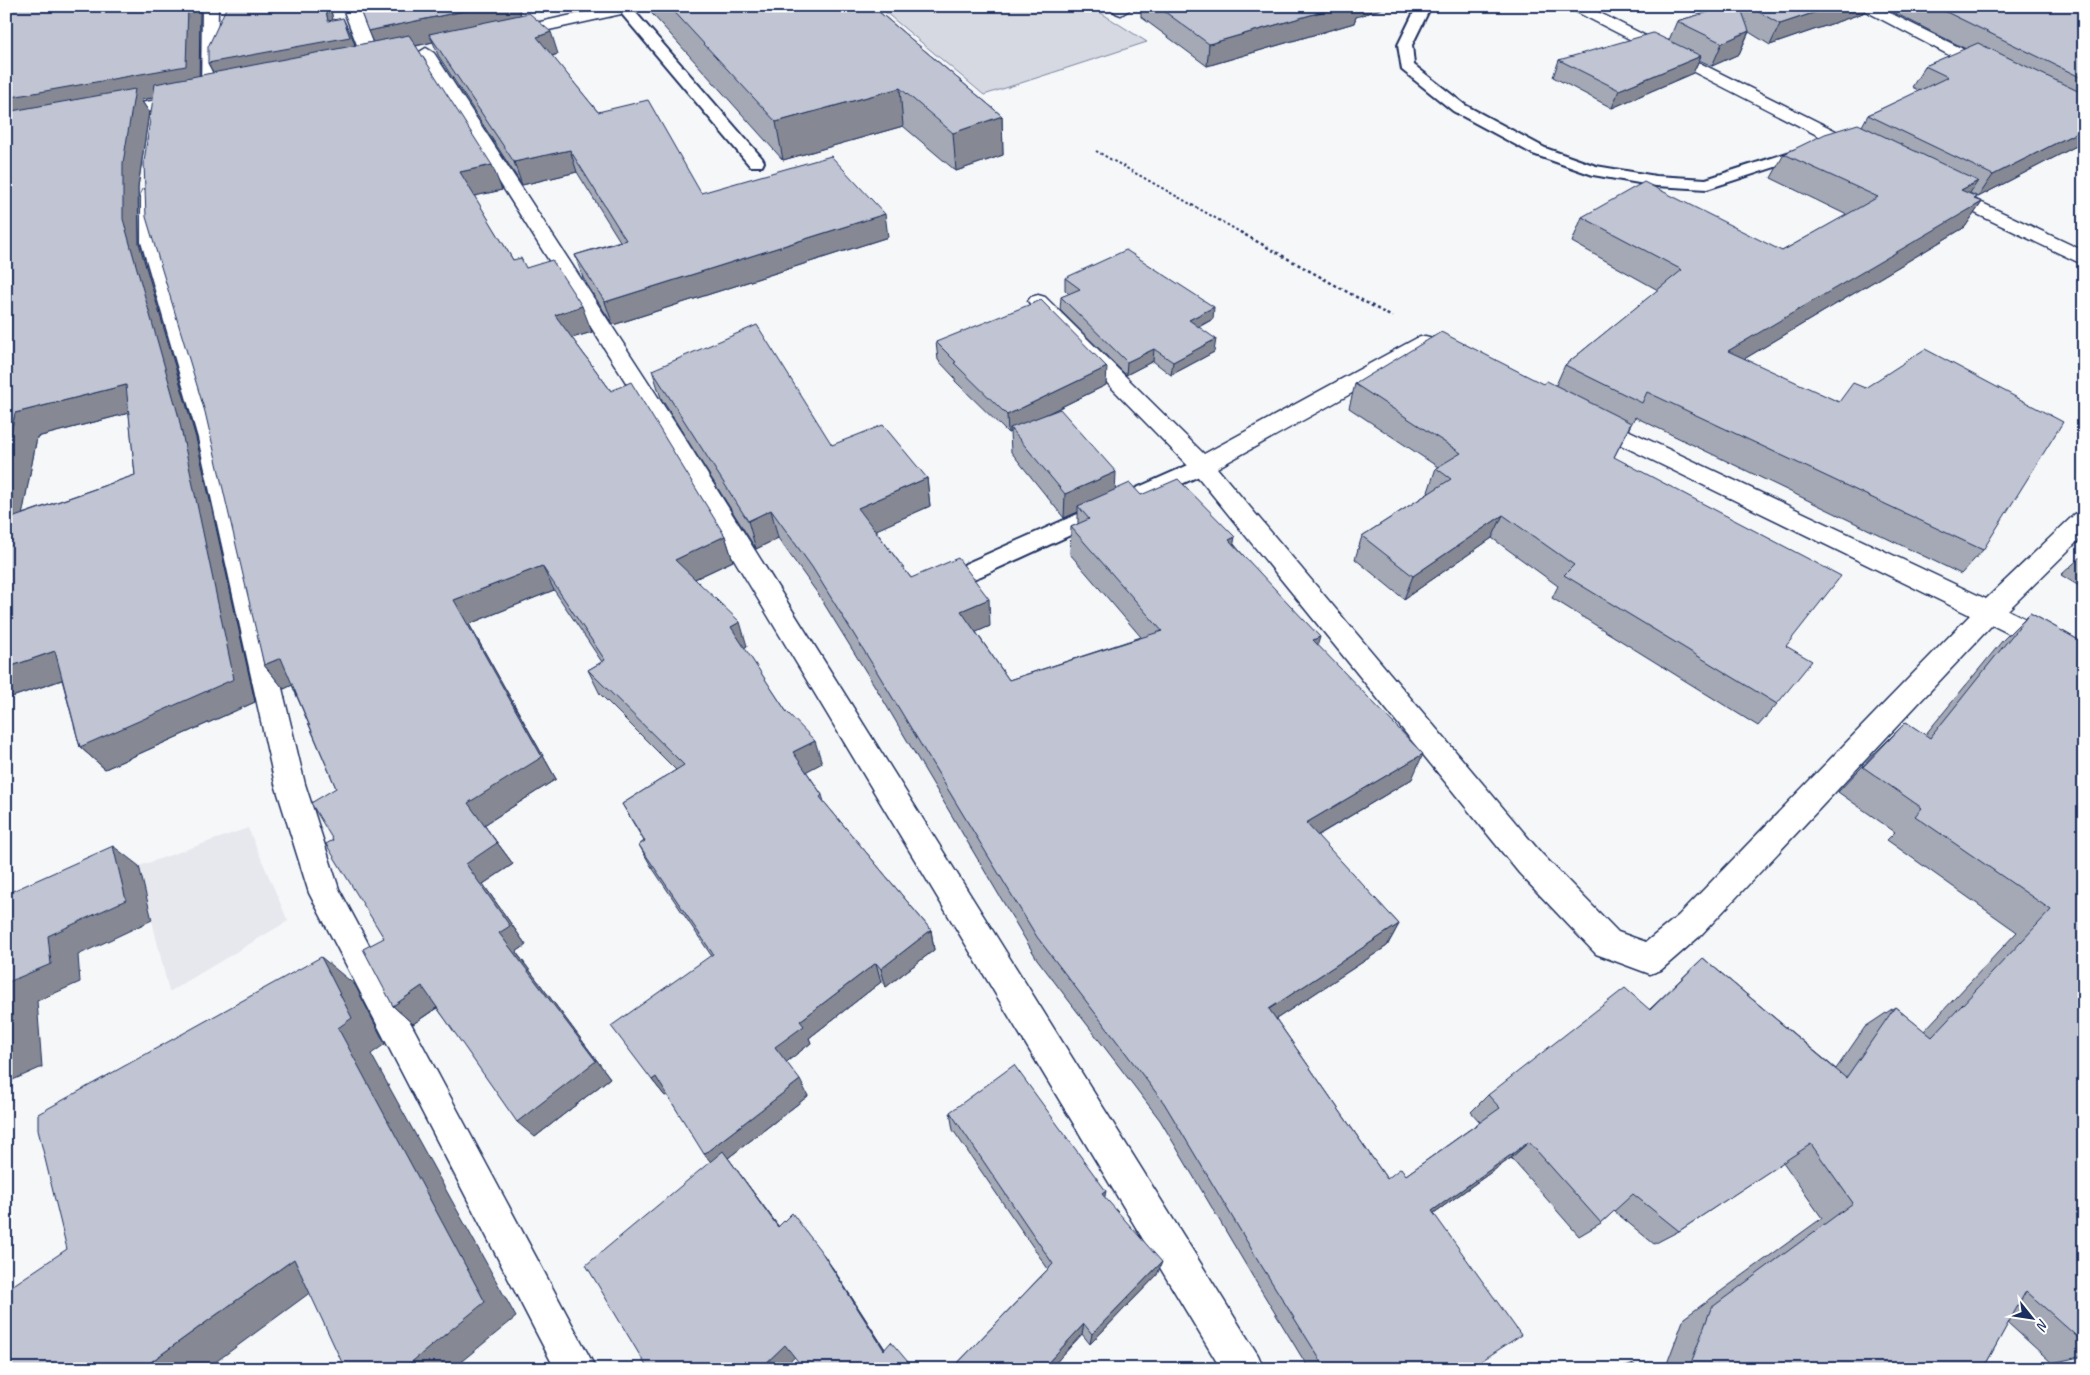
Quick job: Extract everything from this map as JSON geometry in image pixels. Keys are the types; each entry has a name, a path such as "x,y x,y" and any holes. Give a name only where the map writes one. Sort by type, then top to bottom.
{"street":[{"path":"209,95 210,6"},
{"path":"350,6 372,63"},
{"path":"1573,6 1878,159"},
{"path":"1864,6 2005,77"},
{"path":"492,38 628,7"},
{"path":"426,52 676,443 1244,1369"},
{"path":"353,67 390,60"},
{"path":"92,117 158,119 209,95 228,92"},
{"path":"152,169 149,187 151,242 210,438 290,784 325,892 576,1369"},
{"path":"1932,185 2084,259"},
{"path":"1038,300 1202,466 1530,863 1607,943 1650,959 1690,926 1990,611 2084,520"},
{"path":"1202,466 1441,344"},
{"path":"1574,412 1680,466 1990,611 2084,660"}],"lane":[{"path":"1424,6 1405,45 1407,68 1460,108 1539,151 1593,170 1656,182 1707,184 1843,142"},
{"path":"628,7 756,162"},
{"path":"973,570 1202,466"}],"path":[{"path":"1096,151 1441,344"}],"shaded area":[{"path":"878,6 1090,6 1147,42 984,95"},
{"path":"248,828 288,921 169,992 139,866"}],"building":[{"path":"6,6 188,6 186,66 6,98"},
{"path":"227,6 325,6 328,21 343,18 350,37 208,63 208,47"},
{"path":"401,6 488,6 368,31 361,13"},
{"path":"669,6 872,6 1002,116 953,133 900,88 776,122"},
{"path":"1157,6 1342,6 1209,44"},
{"path":"1730,6 1740,6 1749,31 1722,43 1677,21"},
{"path":"1748,6 1834,6 1780,24"},
{"path":"1934,6 2084,6 2084,79"},
{"path":"529,13 551,32 537,37 598,112 648,100 701,193 831,156 885,214 605,302 575,255 626,240 570,150 514,162 429,34"},
{"path":"1653,33 1701,56 1619,90 1559,60"},
{"path":"409,35 492,165 460,172 513,260 521,258 526,268 552,260 582,306 555,315 611,391 631,382 725,536 675,560 740,622 731,627 786,711 815,741 793,752 822,795 820,797 931,930 881,969 876,963 800,1021 804,1026 775,1047 800,1080 704,1154 656,1077 652,1080 611,1026 713,954 639,845 645,841 622,804 684,765 588,670 605,660 542,566 454,600 542,757 468,803 497,843 466,864 510,926 499,933 596,1061 517,1122 422,986 393,1006 363,949 384,938 326,844 333,840 311,803 336,788 281,658 264,665 205,412 146,217 144,162 155,84"},
{"path":"1978,43 2084,94 2084,129 1993,175 1868,115 1948,77 1925,66"},
{"path":"135,89 123,163 123,219 178,414 234,679 80,747 55,651 6,668 6,520 135,475 126,385 15,413 6,457 6,112"},
{"path":"1858,124 1978,181 1961,190 1977,197 1974,199 1982,202 1728,351 1839,402 1853,383 1865,388 1925,349 2063,422 1983,550 1647,392 1642,403 1565,365 1682,270 1582,217 1644,182 1782,251 1878,197 1784,154 1825,134"},
{"path":"1126,250 1214,307 1189,320 1216,339 1173,362 1154,349 1127,362 1061,297 1080,289 1065,278"},
{"path":"1041,300 1107,367 1007,415 954,363 956,362 936,342"},
{"path":"757,325 832,445 883,425 927,478 858,508 911,578 958,558 989,599 961,611 1009,680 1162,631 1071,527 1089,519 1078,506 1130,483 1141,495 1178,479 1235,537 1229,540 1320,637 1313,640 1423,754 1306,823 1399,924 1269,1009 1387,1179 1401,1168 1406,1175 1500,1108 1488,1095 1625,988 1650,1010 1703,958 1846,1078 1895,1007 1932,1037 2051,910 1915,816 1922,808 1863,767 1906,722 1930,738 2030,613 2084,643 2084,1343 2026,1291 1983,1369 1689,1369 1711,1308 1853,1203 1811,1144 1679,1231 1633,1194 1601,1223 1529,1142 1432,1211 1521,1335 1469,1369 1326,1369 1164,1103 1037,937 812,567 771,510 748,521 652,370"},
{"path":"1441,332 1543,384 1547,381 1631,423 1614,457 1841,576 1786,646 1812,661 1777,704 1564,575 1574,565 1503,515 1413,576 1362,536 1451,479 1436,468 1461,453 1355,384"},
{"path":"1060,409 1116,472 1065,494 1010,428"},
{"path":"113,846 126,900 48,936 51,964 6,983 6,894"},
{"path":"321,957 352,1018 338,1028 485,1302 403,1369 345,1369 294,1259 141,1369 6,1369 6,1290 67,1249 38,1130 38,1114"},
{"path":"6,991 10,1050 6,1052"},
{"path":"1014,1065 1106,1191 1102,1194 1162,1262 1092,1334 1084,1324 1042,1369 952,1369 1053,1264 950,1112"},
{"path":"723,1151 778,1227 792,1213 823,1254 884,1350 891,1342 914,1369 804,1369 785,1345 760,1369 648,1369 586,1265"},
{"path":"1634,1364 1639,1369 1627,1369"}]}
